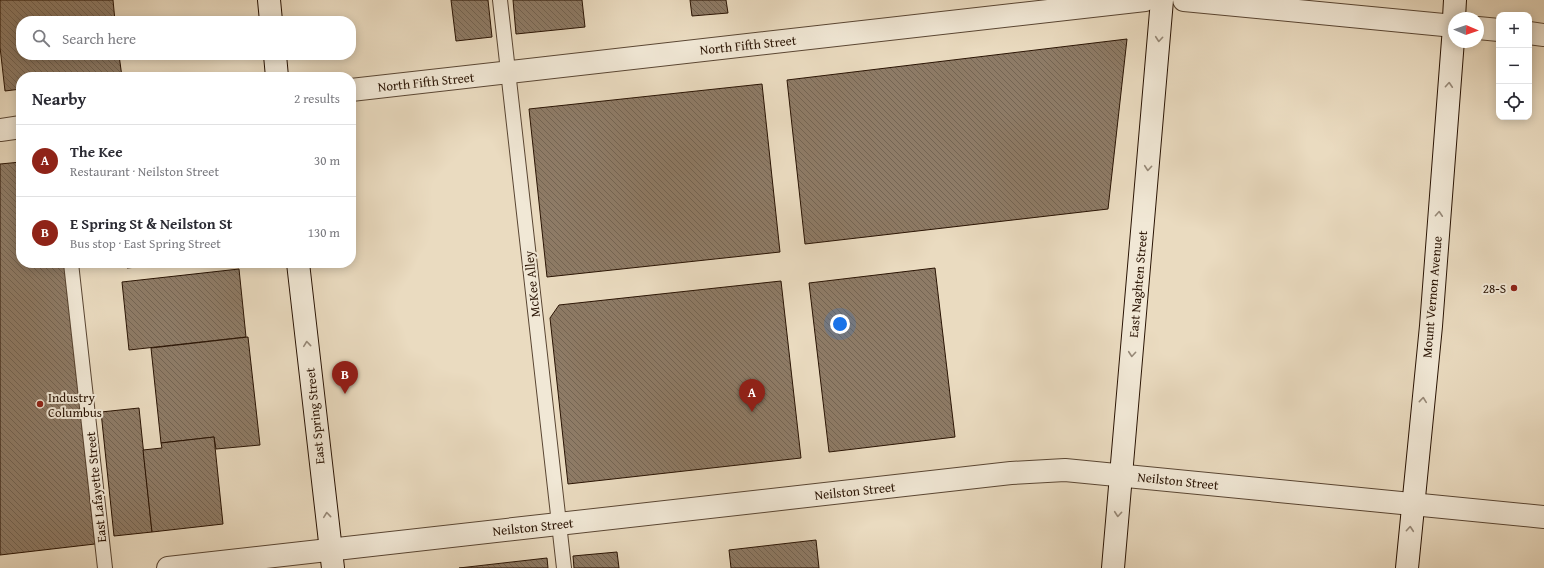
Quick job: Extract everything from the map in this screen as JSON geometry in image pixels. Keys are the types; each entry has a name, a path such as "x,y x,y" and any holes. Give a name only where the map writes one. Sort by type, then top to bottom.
{"street":[{"path":"269,0 271,16"},
{"name":"North Fifth Street","path":"356,89 1145,0"},
{"name":"East Naghten Street","path":"1113,568 1162,0"},
{"path":"1184,0 1448,25"},
{"path":"1454,12 1455,0"},
{"path":"1484,29 1496,30"},
{"path":"1532,33 1544,34"},
{"name":"Mount Vernon Avenue","path":"1407,568 1430,326 1452,48"},
{"path":"275,60 277,72"},
{"path":"0,130 16,128"},
{"name":"East Spring Street","path":"299,268 332,559"},
{"name":"Neilston Street","path":"168,568 332,559 559,524 1011,473 1065,470 1544,517"}],"lane":[{"name":"McKee Alley","path":"500,0 564,568"},
{"name":"East Lafayette Street","path":"72,268 105,568"}],"building":[{"path":"0,0 113,0 115,16 16,16 16,60 120,60 121,72 16,72 16,90 5,91 0,47"},
{"path":"451,0 488,0 492,37 456,41"},
{"path":"513,0 582,0 585,27 516,34"},
{"path":"690,0 726,0 728,13 692,16"},
{"path":"1127,39 1108,209 805,244 787,80"},
{"path":"762,84 780,252 547,277 529,109"},
{"name":"Industry Columbus","path":"16,162 16,268 65,268 95,544 0,555 0,164"},
{"path":"935,268 955,437 829,452 809,283"},
{"path":"239,269 246,337 129,350 122,282"},
{"path":"781,281 801,458 568,484 550,318 559,305"},
{"path":"248,337 260,445 216,449 214,437 161,443 151,348"},
{"path":"139,408 152,532 114,536 101,412"},
{"path":"214,437 223,524 152,532 143,450 162,448 161,443"},
{"path":"816,540 819,568 731,568 729,550"},
{"path":"617,552 619,568 574,568 573,556"},
{"path":"547,558 548,568 459,568"}],"place":[{"name":"28-S","path":"1514,288"},
{"name":"E Spring St & Neilston St","path":"345,394"},
{"name":"Industry Columbus","path":"40,404"},
{"name":"The Kee","path":"752,412"}]}
